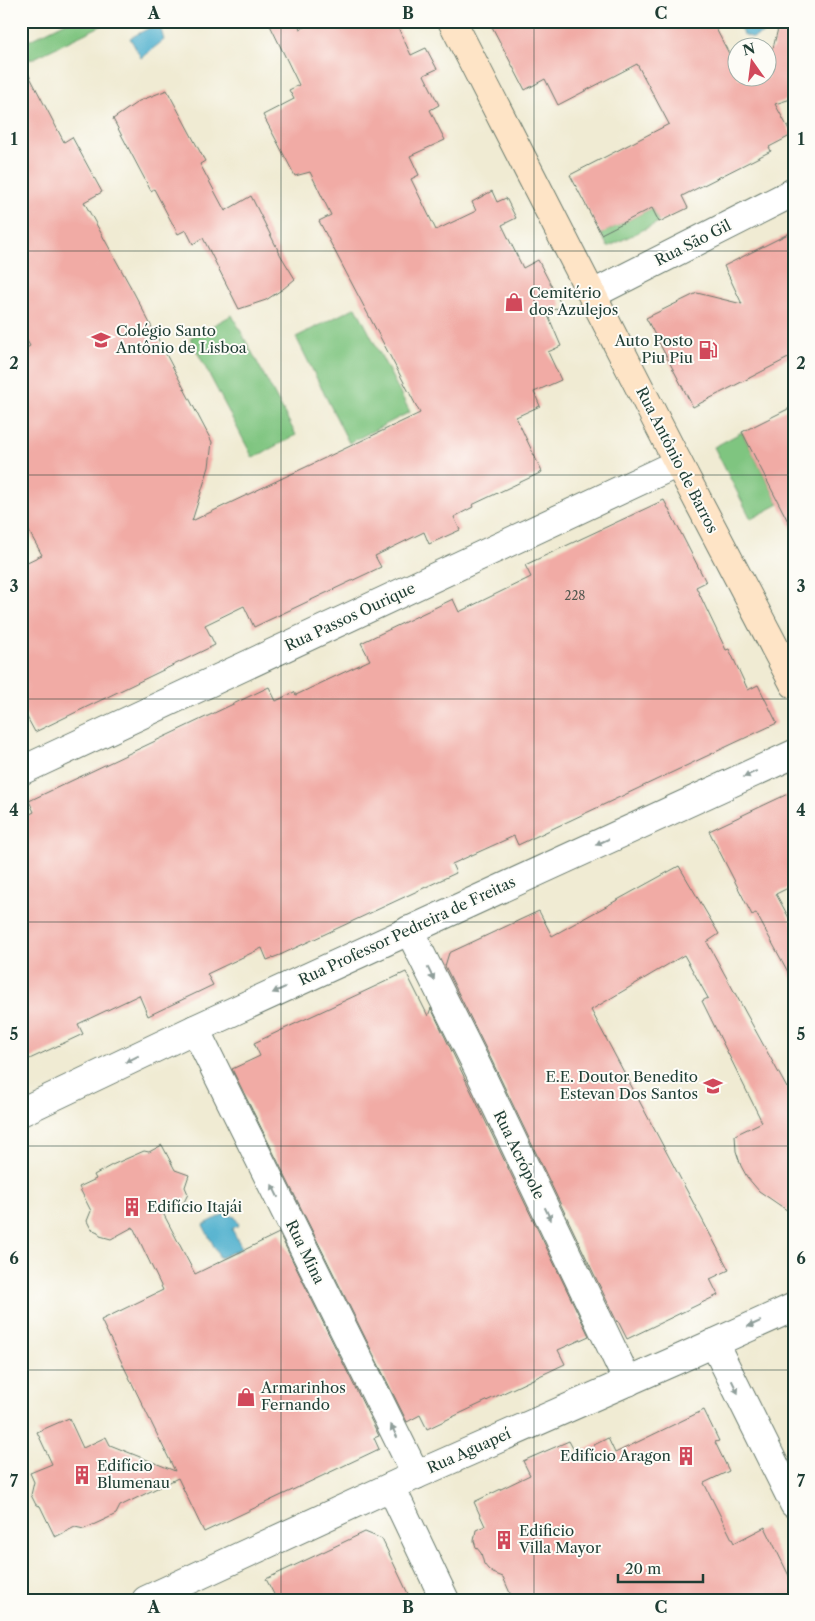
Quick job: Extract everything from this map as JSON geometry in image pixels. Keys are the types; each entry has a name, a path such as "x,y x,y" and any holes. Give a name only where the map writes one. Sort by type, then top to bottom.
{"main road":[{"name":"Rua Antônio de Barros","path":"452,21 678,463 794,684"}],"street":[{"name":"Rua São Gil","path":"593,294 794,192"},
{"name":"Rua Passos Ourique","path":"21,771 678,463"},
{"name":"Rua Professor Pedreira de Freitas","path":"21,1112 195,1029 794,754"},
{"name":"Rua Acrópole","path":"409,930 481,1075 628,1382"},
{"name":"Rua Mina","path":"195,1029 416,1475"},
{"name":"Rua Aguapeí","path":"146,1600 416,1475 628,1382 794,1306"},
{"path":"714,1343 794,1504"},
{"path":"391,1487 445,1600"}],"green space":[{"path":"68,21 111,21 30,60 22,44"},
{"path":"652,208 659,222 608,247 601,234"},
{"path":"356,307 410,412 349,443 296,337"},
{"path":"232,315 296,435 253,458 190,338"},
{"path":"742,432 779,504 751,519 714,447"}],"water":[{"path":"737,21 766,21 767,24 763,33 753,38 743,34"},
{"path":"159,23 164,40 141,58 130,38"},
{"path":"224,1214 235,1217 239,1225 232,1229 242,1248 220,1258 203,1225"}],"building":[{"path":"268,21 297,21 300,29 316,21 395,21 411,55 426,48 437,69 424,75 439,105 430,110 445,140 410,156 419,175 411,179 436,230 476,211 472,202 492,191 497,202 506,198 516,218 502,225 523,268 538,260 562,306 547,313 561,346 548,352 561,380 534,392 540,406 516,417 542,472 472,505 473,507 454,517 460,530 429,544 424,532 375,556 381,567 254,627 244,606 205,625 215,645 35,732 21,706 21,643 26,641 21,630 21,565 42,555 21,517 21,351 30,346 21,330 21,60 64,142 72,137 102,192 84,202 212,442 209,467 192,521 420,413 319,221 331,215 310,172 295,176 263,115 294,99 289,90 299,85"},
{"path":"489,21 712,21 728,52 728,88 778,88 778,38 776,38 780,21 794,21 794,98 775,104 792,135 769,147 771,151 682,196 688,208 659,222 652,208 601,234 570,175 669,124 637,64 558,105 545,79 525,90"},
{"path":"167,90 205,161 200,164 225,211 251,196 281,256 295,279 266,300 239,309 203,238 193,244 186,230 178,234 154,189 151,191 113,119 139,101"},
{"path":"794,231 794,355 693,407 646,318 697,293 742,304 724,266"},
{"path":"794,406 794,533 742,432"},
{"path":"664,500 706,582 696,587 726,650 729,649 748,690 758,685 777,723 518,845 514,836 452,864 456,873 280,955 267,960 262,948 207,974 213,985 148,1016 139,995 78,1024 83,1034 21,1063 21,819 34,812 29,801 269,687 276,701 294,692 296,695 370,660 361,643 453,599 459,612 531,577 525,565"},
{"path":"794,791 794,885 776,894 794,927 794,983 756,913 752,915 709,831"},
{"path":"679,866 719,934 707,942 787,1088 794,1083 794,1215 759,1191 747,1177 741,1166 736,1151 735,1135 762,1122 702,1001 708,998 684,955 591,1010 729,1270 710,1279 718,1295 627,1339 617,1322 445,966 449,953 539,911 552,936"},
{"path":"406,972 428,1016 431,1008 589,1336 558,1350 565,1364 427,1429 420,1415 407,1422 232,1069 260,1056 254,1043"},
{"name":"Armarinhos Fernando","path":"162,1145 175,1170 189,1175 185,1187 188,1194 184,1202 163,1213 195,1274 279,1233 379,1436 374,1438 379,1449 204,1532 178,1478 120,1506 116,1514 108,1518 84,1529 75,1527 55,1537 40,1506 36,1505 31,1495 34,1482 30,1473 52,1464 37,1432 69,1418 83,1448 106,1437 110,1445 175,1471 101,1320 163,1290 133,1227 111,1239 100,1236 98,1232 91,1229 87,1221 91,1211 79,1187 96,1179 94,1175 112,1165 144,1151 149,1152"},
{"path":"704,1410 719,1441 715,1442 729,1471 704,1483 734,1543 765,1527 794,1586 794,1600 513,1600 503,1577 488,1569 484,1564 481,1553 476,1547 474,1541 476,1530 485,1526 474,1502 530,1475 523,1461 569,1441 576,1454 608,1438 615,1453"},
{"path":"365,1532 382,1539 411,1600 277,1600 266,1579"}],"place":[{"name":"Cemitério dos Azulejos","path":"514,302"},
{"name":"Colégio Santo Antônio de Lisboa","path":"101,340"},
{"name":"Auto Posto Piu Piu","path":"708,350"},
{"name":"E.E. Doutor Benedito Estevan Dos Santos","path":"713,1086"},
{"name":"Edifício Itajái","path":"132,1207"},
{"name":"Armarinhos Fernando","path":"246,1397"},
{"name":"Edifício Aragon","path":"686,1456"},
{"name":"Edifício Blumenau","path":"82,1475"},
{"name":"Edificio Villa Mayor","path":"504,1540"}]}
